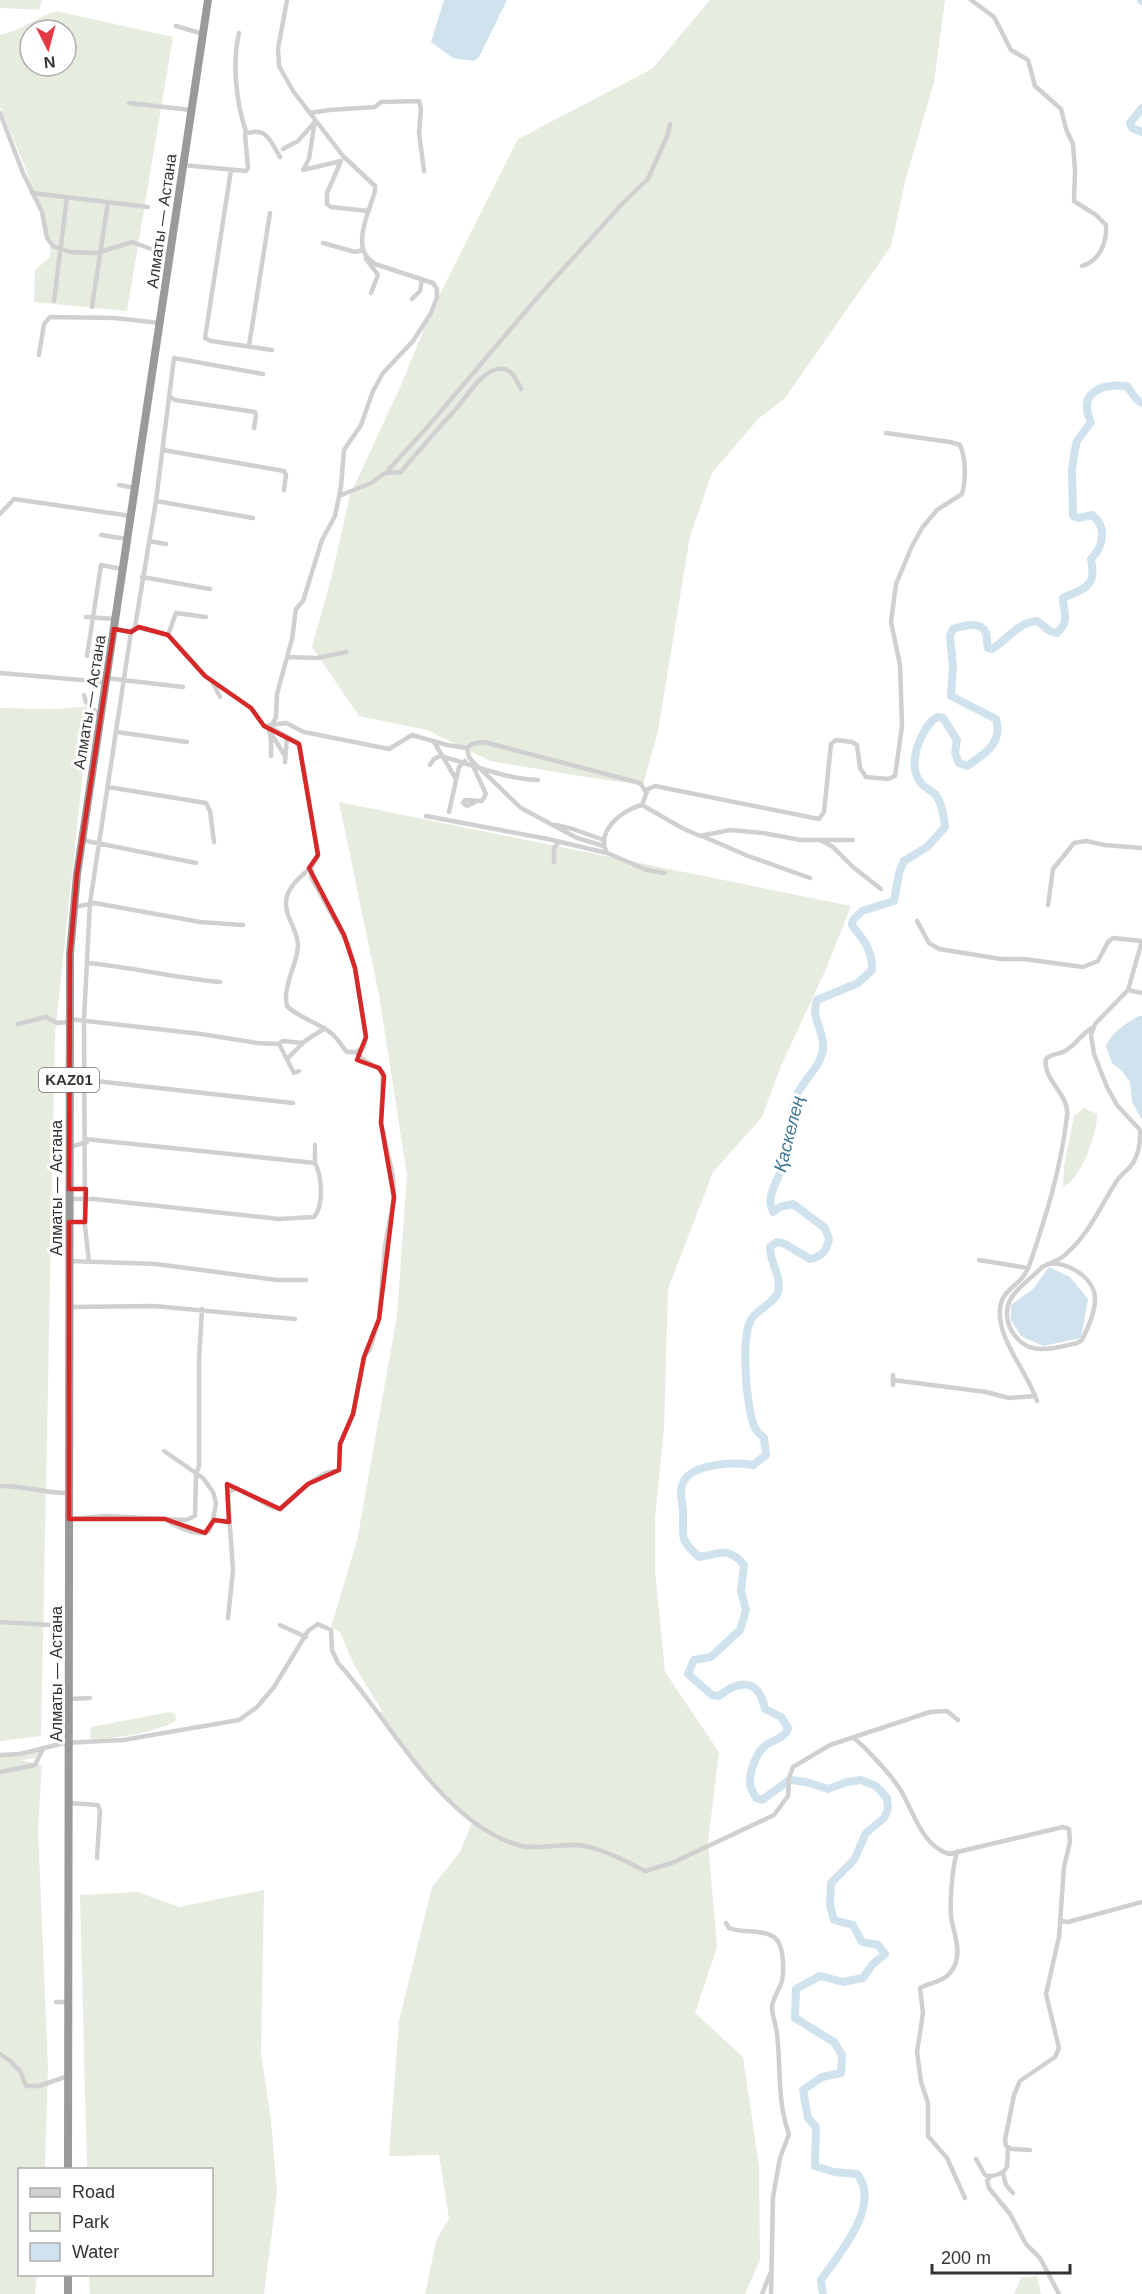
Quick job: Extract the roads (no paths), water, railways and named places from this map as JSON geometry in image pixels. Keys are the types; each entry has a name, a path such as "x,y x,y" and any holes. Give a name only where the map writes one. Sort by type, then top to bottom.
{"highway":[{"name":"Алматы — Астана","path":"68,2168 70,954 82,840 208,0"},
{"path":"68,2276 68,2294"}],"street":[{"path":"287,0 278,49 279,66 314,122 343,160 375,186 362,237 367,262 378,275 371,293"},
{"path":"971,0 994,17 1011,50 1028,60 1032,80 1038,89 1061,109 1073,144 1074,201 1101,219 1107,229 1099,256 1091,263 1082,266"},
{"path":"176,26 203,34"},
{"path":"183,165 248,170 244,137 246,132 241,113 236,70 238,33"},
{"path":"310,113 375,107 381,102 419,101 421,109 419,133 424,171"},
{"path":"129,103 191,110"},
{"path":"0,113 42,212 49,242 61,250 78,253 101,252 132,242 170,256"},
{"path":"283,149 298,141 314,122"},
{"path":"314,122 309,159 303,170 343,160"},
{"path":"339,496 389,472 537,298 623,203 648,179 668,134 670,124"},
{"path":"246,132 264,132 280,157"},
{"path":"343,160 327,193 327,204 331,207 369,211"},
{"path":"231,170 205,335 207,340 272,350"},
{"path":"32,193 148,207"},
{"path":"54,301 67,197"},
{"path":"92,307 108,202"},
{"path":"249,346 270,213"},
{"path":"323,243 355,252 363,250"},
{"path":"271,756 270,725 276,717 277,694 288,657 296,609 303,601 313,563 335,516 344,450 361,425 373,391 383,373 423,328 435,305 438,293 435,286 422,279 375,264 366,256"},
{"path":"412,299 420,291 422,279"},
{"path":"39,355 44,324 50,317 115,318 160,322"},
{"path":"89,1262 85,1222 84,1020 90,903 131,632 135,627 156,501 174,358 263,374"},
{"path":"389,472 401,472 477,383 493,371 502,369 513,374 521,389"},
{"path":"169,396 175,400 255,412 254,428"},
{"path":"606,853 604,843 606,832 613,822 642,805 650,787 655,786 819,819 824,812 831,744 836,740 852,742 856,745 860,768 866,777 888,779 894,776 902,726 900,665 891,622 896,584 918,533 937,510 962,494 964,479 960,445 950,441 886,433"},
{"path":"163,450 284,471 286,475 284,490"},
{"path":"119,485 135,488"},
{"path":"0,514 14,499 131,516"},
{"path":"156,501 253,518"},
{"path":"101,535 127,539"},
{"path":"149,541 166,544"},
{"path":"87,656 89,618 101,565 122,569"},
{"path":"142,577 210,589"},
{"path":"168,635 176,613 206,617"},
{"path":"89,618 115,619"},
{"path":"135,627 168,635 200,671 251,708 262,725 286,723 304,732 389,749 408,735 467,748 476,742 497,744 639,783 646,792"},
{"path":"114,628 131,632"},
{"path":"288,657 317,658 346,652"},
{"path":"0,673 125,680 183,687"},
{"path":"212,681 220,697"},
{"path":"84,695 86,702 100,716"},
{"path":"270,725 297,742 300,747 318,855 317,861 294,883 287,897 286,912 298,945 286,1002 291,1011 334,1035 344,1050 351,1053 356,1052 364,1047 366,1037 352,957 344,935 311,877 312,866"},
{"path":"117,732 187,742"},
{"path":"270,732 285,759 287,737"},
{"path":"434,742 440,756 456,780"},
{"path":"467,748 469,757 521,808 577,838 604,843"},
{"path":"430,765 440,756 528,780 538,780"},
{"path":"449,812 459,767 469,757"},
{"path":"473,766 486,794 482,801 475,802"},
{"path":"108,787 206,803 210,811 214,842"},
{"path":"642,805 682,828 748,856 810,878"},
{"path":"426,816 549,839 606,853 647,870 664,873"},
{"path":"552,824 597,836 604,843"},
{"path":"702,836 730,830 801,840 853,840"},
{"path":"597,836 606,832"},
{"path":"82,840 196,863"},
{"path":"820,840 833,847 853,867 881,889"},
{"path":"1048,905 1053,869 1074,843 1086,841 1142,848"},
{"path":"554,862 554,848 558,843"},
{"path":"74,907 90,903 200,922 243,925"},
{"path":"893,1380 986,1392 1009,1398 1036,1398 1004,1333 1000,1316 1001,1298 1022,1278 1028,1268 1053,1194 1068,1112 1068,1106 1047,1070 1046,1062 1048,1056 1064,1052 1092,1028 1128,990 1142,941 1113,938 1108,942 1098,961 1083,967 1024,958 1001,959 939,949 929,943 917,921"},
{"path":"87,963 124,966 184,979 220,982"},
{"path":"1128,990 1142,993"},
{"path":"18,1024 46,1017 57,1023 84,1020 201,1034 250,1043 279,1044 283,1041 303,1043"},
{"path":"287,1059 303,1043 324,1028"},
{"path":"1065,1256 1072,1268 1084,1278 1095,1297 1084,1337 1077,1343 1040,1349 1019,1341 1010,1329 1006,1312 1012,1296 1047,1264 1065,1256 1093,1223 1117,1179 1132,1164 1136,1156 1140,1126 1118,1105 1099,1068 1091,1043 1092,1028"},
{"path":"279,1044 294,1073 299,1071"},
{"path":"228,1618 233,1570 228,1499 231,1490 236,1488 280,1509 308,1484 326,1473 338,1471 340,1444 354,1414 364,1357 370,1348 379,1319 385,1246 394,1197 393,1176 381,1123 383,1072 364,1062 356,1052"},
{"path":"69,1078 293,1103"},
{"path":"69,1147 93,1140 315,1163"},
{"path":"69,1199 86,1198 279,1219 309,1219 314,1217 320,1207 315,1145"},
{"path":"69,1189 85,1189"},
{"path":"69,1222 85,1222"},
{"path":"979,1260 1028,1268"},
{"path":"69,1261 156,1264 277,1280 306,1280"},
{"path":"1047,1264 1057,1263 1072,1268"},
{"path":"69,1307 131,1305 202,1309 295,1319"},
{"path":"69,1519 107,1516 188,1520 195,1516 196,1474 200,1466 202,1309"},
{"path":"164,1451 202,1478 213,1492 216,1503 209,1531 202,1534 165,1520"},
{"path":"0,1486 31,1487 54,1494 69,1493"},
{"path":"213,1520 229,1522"},
{"path":"0,1622 69,1626"},
{"path":"0,1755 69,1742 123,1740 239,1720 257,1707 274,1687 311,1627 318,1624 331,1630 332,1650 338,1663 417,1765 477,1826 519,1846 580,1845 623,1859 645,1870 672,1863 774,1815 786,1801 790,1770 830,1745 930,1712 947,1711 958,1720"},
{"path":"280,1625 306,1637"},
{"path":"69,1698 90,1698"},
{"path":"854,1738 894,1781 916,1821 932,1844 944,1852 949,1854 1063,1827 1069,1829 1070,1842 1064,1867 1061,1921 1046,1994 1058,2040 1058,2051 1055,2056 1024,2077 1018,2084 1006,2135 1007,2167 1003,2173 990,2177 982,2173 976,2159"},
{"path":"0,1772 35,1765 44,1748"},
{"path":"69,1803 98,1805 106,1803"},
{"path":"97,1858 100,1811 98,1805"},
{"path":"958,1851 951,1905 958,1953 954,1967 946,1977 920,1988 923,2013 918,2052 921,2082 928,2103 929,2139 947,2158 965,2198"},
{"path":"1061,1921 1068,1922 1142,1902"},
{"path":"726,1923 732,1930 771,1935 778,1942 782,1953 782,1981 773,2003 772,2014 777,2031 782,2116 789,2134 780,2158 773,2197 771,2294"},
{"path":"56,2002 68,2002"},
{"path":"0,2055 20,2071 24,2084 29,2086 39,2086 68,2076"},
{"path":"1008,2148 1030,2150"},
{"path":"1003,2173 1006,2185 1013,2193"},
{"path":"990,2177 987,2181 989,2188 1010,2214 1026,2244 1038,2256 1059,2294"},
{"path":"762,2294 771,2272"}],"water":[{"path":"444,0 507,0 479,57 474,61 453,58 431,42"},
{"path":"1142,1016 1142,1120 1132,1102 1130,1082 1112,1063 1106,1046 1116,1032"},
{"path":"1049,1267 1070,1277 1088,1299 1081,1338 1043,1346 1021,1336 1011,1320 1011,1305 1033,1289"}],"waterway":[{"name":"Қаскелең","path":"1142,108 1130,123 1132,128 1142,132"},
{"name":"Қаскелең","path":"788,1781 762,1800 756,1798 750,1787 752,1769 762,1748 787,1732 788,1728 781,1717 765,1709 758,1692 753,1687 741,1685 719,1696 712,1695 688,1674 694,1660 711,1657 740,1630 746,1610 741,1591 744,1565 739,1559 728,1553 699,1557 685,1541 682,1485 693,1472 702,1468 724,1464 753,1465 766,1455 764,1438 756,1429 749,1405 745,1356 748,1327 752,1318 774,1299 778,1292 779,1286 770,1247 777,1242 785,1244 810,1259 823,1252 829,1239 825,1228 793,1204 780,1207 773,1212 772,1193 785,1160 796,1097 822,1056 822,1036 815,1013 817,1000 858,983 872,970 869,951 852,925 853,920 862,911 894,901 899,873 904,861 927,847 945,827 936,795 921,783 916,772 915,759 920,740 932,720 937,717 943,718 957,740 955,753 959,763 967,766 991,747 997,735 996,719 951,696 953,667 950,636 953,629 971,625 980,626 986,633 988,648 992,649 1018,628 1030,622 1037,621 1050,631 1057,633 1065,620 1063,598 1083,589 1091,581 1091,559 1102,537 1100,525 1092,515 1079,518 1073,516 1074,454 1077,441 1091,422 1087,412 1089,397 1100,388 1127,386 1136,399 1142,403"},
{"name":"Қаскелең","path":"792,1780 828,1789 861,1780 876,1786 887,1798 888,1809 884,1818 866,1833 854,1860 831,1883 830,1905 834,1920 853,1925 862,1942 878,1945 885,1954 872,1965 863,1978 843,1982 820,1976 796,1989 795,2018 834,2042 842,2055 841,2073 822,2077 803,2090 808,2118 816,2127 815,2166 834,2172 857,2174 863,2186 864,2200 861,2214 847,2243 821,2280 823,2294"}]}
